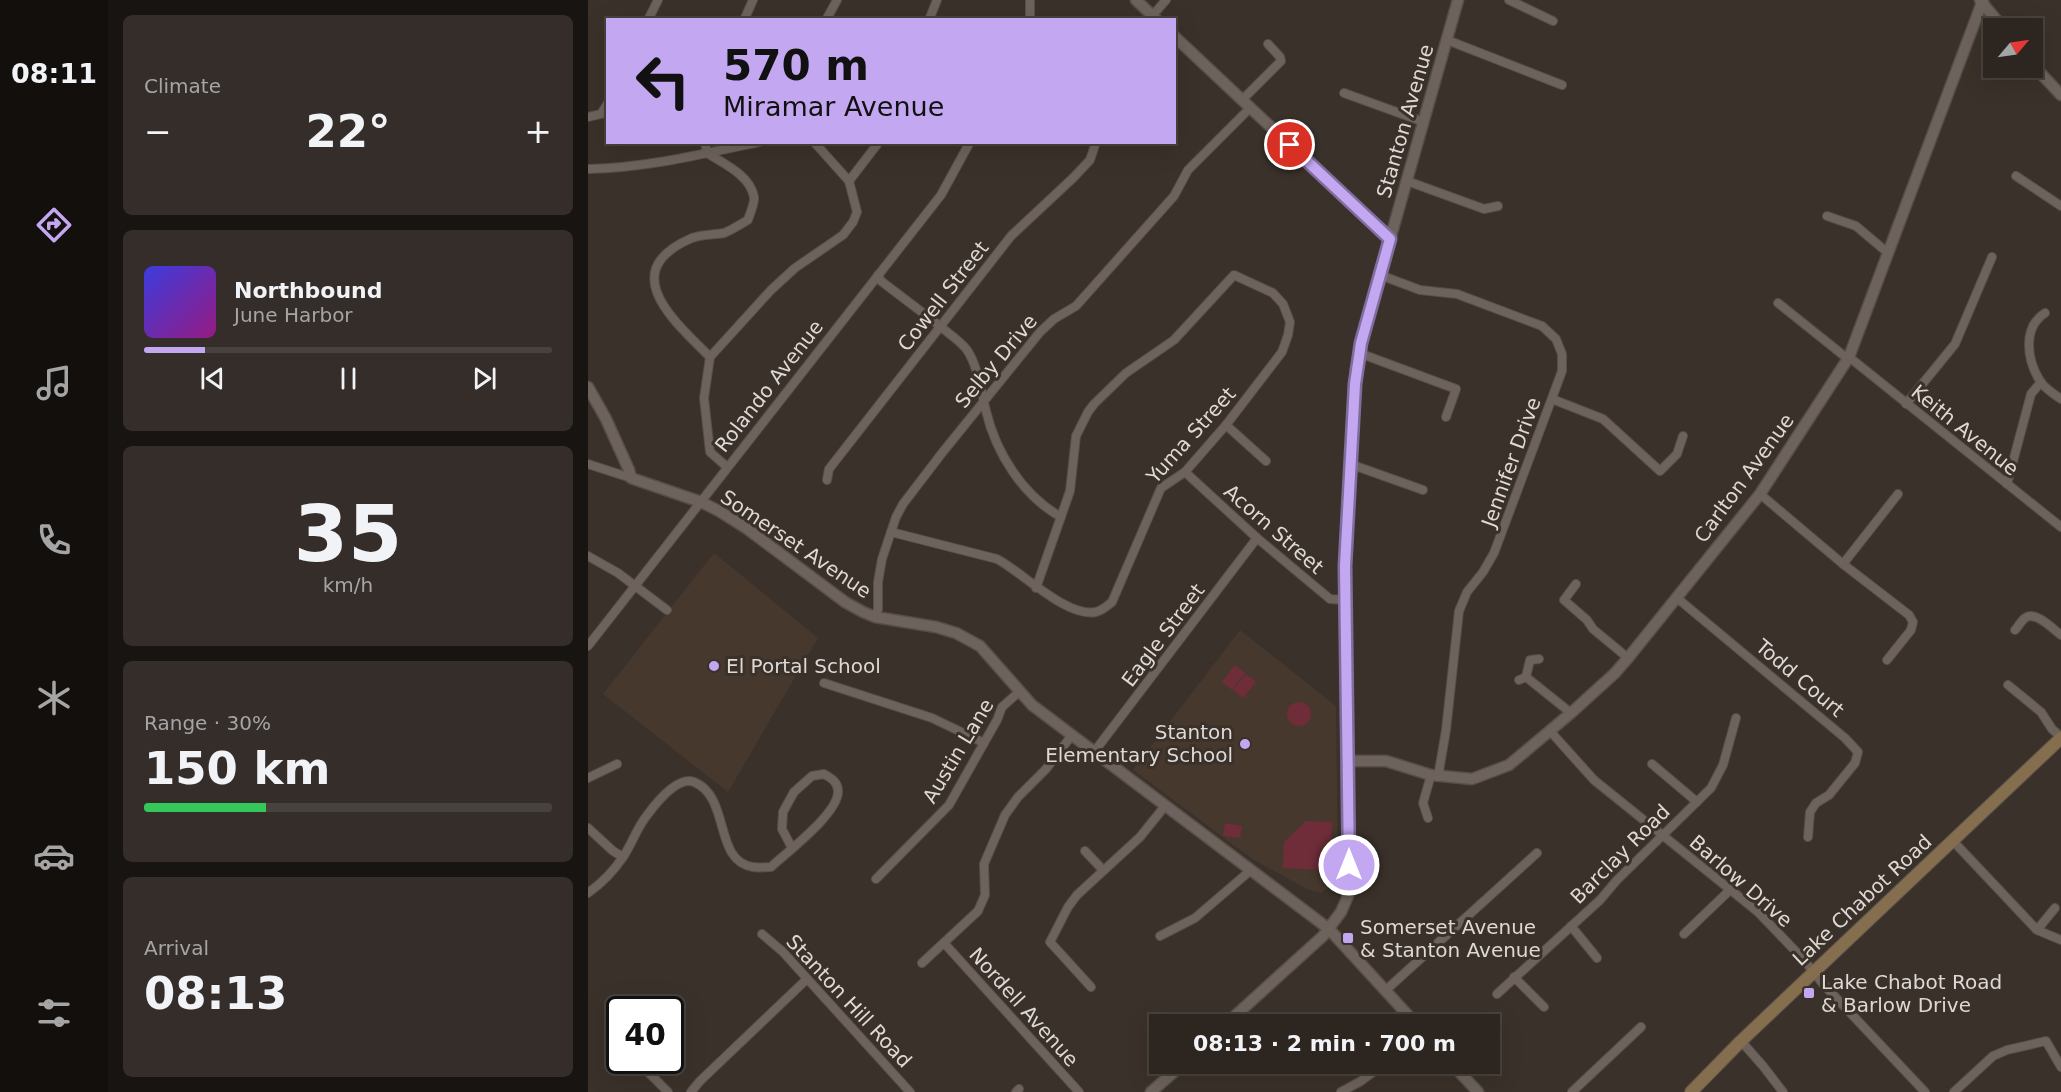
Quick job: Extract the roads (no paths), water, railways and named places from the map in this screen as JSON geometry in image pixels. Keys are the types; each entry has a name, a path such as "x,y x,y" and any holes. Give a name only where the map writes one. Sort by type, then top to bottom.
{"main road":[{"name":"Lake Chabot Road","path":"1691,1092 1741,1041 2061,738"}],"street":[{"path":"649,18 658,0"},
{"path":"745,18 753,0"},
{"path":"827,18 837,0"},
{"path":"930,18 937,0"},
{"path":"1030,0 1030,18"},
{"path":"1136,0 1155,17 1166,0"},
{"name":"Stanton Avenue","path":"1237,1014 1329,929 1345,906 1348,896 1345,566 1359,353 1458,0"},
{"path":"1509,0 1553,21"},
{"path":"1981,1 1995,18"},
{"name":"Carlton Avenue","path":"1348,761 1386,761 1434,776 1472,779 1509,765 1572,712 1628,658 1760,494 1848,358 1981,1"},
{"path":"1176,38 1390,239"},
{"path":"1447,40 1562,85"},
{"name":"Selby Drive","path":"875,617 878,609 879,571 891,532 903,504 1040,332 1054,319 1076,306 1174,196 1188,170 1281,62 1280,57 1268,44"},
{"path":"2043,76 2061,95"},
{"path":"1344,93 1424,122"},
{"path":"588,117 601,114 606,108"},
{"path":"705,144 707,153 731,167 748,182 755,199 748,220 725,232 696,237 680,243 662,256 655,271 656,293 669,315 710,357"},
{"path":"588,169 610,169 750,144"},
{"path":"727,467 710,452 704,398 710,357 771,290 795,268 843,235 849,229 856,212 849,181 816,144"},
{"path":"849,181 877,144"},
{"name":"Rolando Avenue","path":"588,646 941,195 969,144"},
{"name":"Cowell Street","path":"826,480 829,469 1011,236 1090,160 1095,144"},
{"path":"2016,176 2061,207"},
{"path":"1407,181 1484,209 1497,206"},
{"path":"1827,216 1856,226 1887,253"},
{"path":"1906,404 1954,344 1992,257"},
{"path":"878,275 881,281 940,326 968,352 990,425 1007,463 1030,492 1046,507 1062,517 1036,588"},
{"name":"Yuma Street","path":"891,532 997,559 1013,567 1036,588 1069,606 1087,612 1095,612 1112,602 1161,488 1185,472 1226,425 1282,352 1290,322 1274,293 1234,275 1174,340 1126,373 1094,404 1076,436 1070,491 1062,517"},
{"name":"Jennifer Drive","path":"1380,275 1420,290 1457,294 1536,324 1548,330 1559,344 1563,359 1562,371 1494,553 1467,592 1459,611 1446,730 1434,776 1423,802 1428,818"},
{"name":"Keith Avenue","path":"1778,303 2061,527"},
{"path":"2045,313 2037,318 2028,340 2033,365 2040,382 2061,399"},
{"path":"1359,353 1456,389 1446,417"},
{"path":"2007,484 2028,401 2040,382"},
{"path":"588,387 631,478"},
{"path":"1552,399 1603,419 1660,471 1677,454 1683,436"},
{"path":"1226,425 1266,461"},
{"name":"Somerset Avenue","path":"588,464 701,502 719,511 746,528 845,602 875,617 936,627 967,638 986,651 1018,692 1032,705 1329,929 1407,1014"},
{"path":"1350,464 1423,490"},
{"name":"Acorn Street","path":"1185,472 1257,538 1330,599 1345,600"},
{"path":"1760,494 1843,564 1910,615 1913,622 1911,630 1887,660"},
{"path":"1843,564 1898,494"},
{"name":"Eagle Street","path":"1094,752 1257,538"},
{"path":"588,556 612,569 667,610"},
{"path":"1576,584 1564,600 1587,620 1593,629 1628,658"},
{"name":"Todd Court","path":"1677,598 1845,738 1858,752 1855,763 1810,812 1808,837"},
{"path":"2015,630 2025,618 2031,616 2037,617 2061,635"},
{"path":"1539,658 1530,660 1522,678 1572,712"},
{"path":"824,683 932,718 984,743"},
{"path":"2008,685 2041,712 2061,738"},
{"name":"Austin Lane","path":"876,879 949,805 1002,707 1018,692"},
{"name":"Barclay Road","path":"1497,994 1599,900 1711,788 1723,765 1736,718"},
{"name":"Barlow Drive","path":"1550,731 1594,780 1758,912 1925,1092"},
{"path":"922,963 974,916 981,906 985,895 984,864 999,826 1010,806 1046,769 1072,735"},
{"path":"588,778 617,764"},
{"path":"1652,764 1697,802"},
{"path":"588,893 602,883 623,857 647,814 680,783 690,781 704,787 713,798 728,846 737,860 751,867 771,867 792,849 811,832 837,798 838,789 834,780 824,774 812,776 794,792 783,812 782,829 792,849"},
{"path":"1091,987 1050,942 1072,900 1140,837 1165,806"},
{"path":"588,828 623,857"},
{"path":"1953,841 2037,930 2061,940"},
{"path":"1085,851 1103,870"},
{"path":"1386,990 1537,853"},
{"path":"1160,936 1195,918 1251,870"},
{"path":"1684,934 1731,889"},
{"path":"2037,930 2055,908"},
{"path":"1571,926 1598,958"},
{"name":"Stanton Hill Road","path":"762,934 783,952 910,1092"},
{"name":"Nordell Avenue","path":"944,943 1079,1092"},
{"path":"1514,977 1544,1007"},
{"path":"691,1092 807,979"},
{"path":"1572,1092 1641,1027"},
{"path":"1741,1041 1783,1092"},
{"path":"1954,1092 1993,1056 2007,1050 2046,1041 2061,1067"},
{"path":"650,1074 668,1092"},
{"path":"1152,1092 1172,1074"},
{"path":"1341,1092 1370,1074"},
{"path":"1461,1074 1478,1092"}],"place":[{"name":"El Portal School","path":"714,666"},
{"name":"Stanton Elementary School","path":"1245,744"},
{"name":"Somerset Avenue & Stanton Avenue","path":"1348,938"},
{"name":"Lake Chabot Road & Barlow Drive","path":"1809,993"}]}
